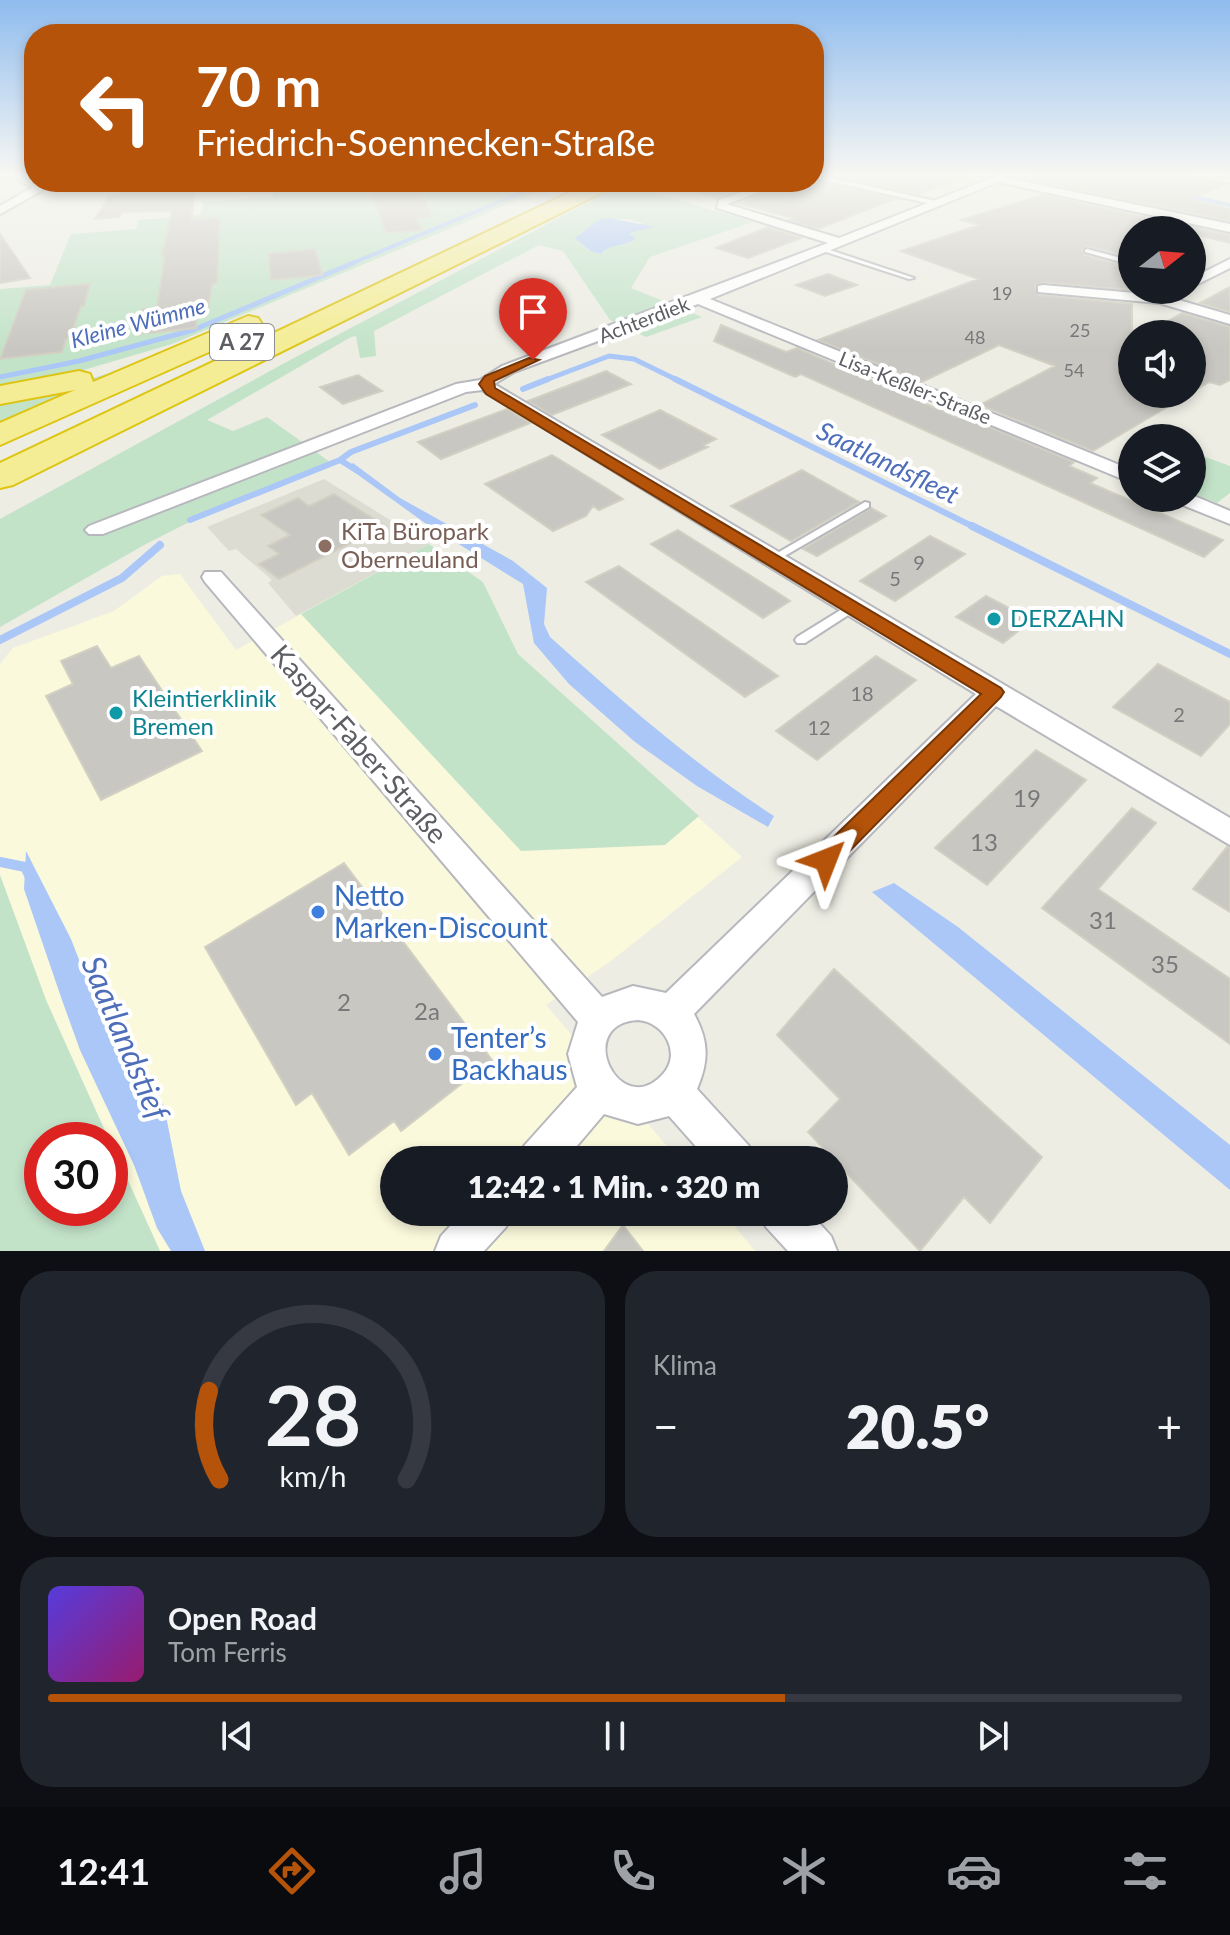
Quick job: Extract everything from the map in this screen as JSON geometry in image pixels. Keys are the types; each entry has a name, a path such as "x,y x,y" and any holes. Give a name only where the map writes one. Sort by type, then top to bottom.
{"highway":[{"path":"351,280 472,231"},
{"name":"A 27","path":"0,456 474,231"},
{"name":"A 27","path":"0,477 509,231"},
{"path":"0,499 363,309 405,283"},
{"path":"0,395 90,377 274,312 0,435"},
{"path":"0,508 107,444"}],"street":[{"path":"804,231 839,242"},
{"name":"Achterdiek","path":"96,530 462,388 486,384 489,379 508,369 698,299 865,231"},
{"path":"1206,275 1230,263"},
{"path":"1043,289 1118,295"},
{"name":"Lisa-Keßler-Straße","path":"698,299 1118,471"},
{"path":"1177,304 1230,320"},
{"path":"486,384 491,391 1230,833"},
{"path":"1206,508 1230,518"},
{"name":"Kaspar-Faber-Straße","path":"213,577 598,1019"},
{"path":"670,1014 994,692"},
{"path":"632,1002 652,1004 670,1014 681,1027 688,1043 689,1060 684,1077 674,1092 656,1102 637,1105 618,1101 601,1089 590,1073 586,1055 588,1036 598,1019 613,1008 632,1002"},
{"path":"550,1146 601,1089"},
{"path":"674,1092 722,1146"},
{"path":"456,1251 478,1226"},
{"path":"794,1226 816,1251"}],"lane":[{"path":"822,249 911,278"},
{"path":"1087,251 1118,259"},
{"path":"772,559 865,505"},
{"path":"801,640 852,607"}],"shaded area":[{"name":"KiTa Büropark Oberneuland","path":"324,479 429,544 296,616 268,583 272,580 236,549 229,551 207,527"},
{"path":"429,544 483,582 518,654 742,857 611,961 546,1005 667,1146 380,1146 380,1226 734,1226 755,1251 160,1251 128,1181 128,1122 101,1122 46,1000 0,875 0,664 13,648 114,611 162,576 180,574 236,650"}],"green space":[{"path":"443,231 172,344 70,374 0,385 0,289 50,285 71,234"},
{"path":"534,231 584,231 576,238 589,251 601,254 610,246 630,243 632,231 725,231 650,257 631,288 702,317 646,337 610,320 563,251 539,245 374,331 376,356 360,358 356,336 351,337 207,420 233,431 267,417 330,462 215,509 146,544 0,627 0,519"},
{"path":"133,367 0,427 0,397 59,387"},
{"path":"1206,457 1230,466 1230,493 1217,503 1206,499"},
{"path":"429,544 483,582 518,654 699,816 665,845 521,851 301,614"},
{"path":"0,875 46,1000 101,1122 24,1122 24,1226 128,1226 128,1181 160,1251 0,1251"}],"water":[{"path":"583,231 635,231 630,235 636,238 601,254 590,251 575,238"},
{"path":"353,463 400,498 513,561 547,588 544,624 550,637 687,753 774,816 768,827 697,786 635,742 569,684 534,643 523,584 425,523 347,467"},
{"path":"26,851 71,939 106,1029 129,1037 132,1055 164,1106 181,1191 205,1251 171,1251 157,1228 128,1152 128,1122 114,1122 80,1050 24,889"},
{"path":"894,883 958,927 1230,1145 1230,1190 872,892"}],"building":[{"path":"167,231 219,231 217,283 212,284 208,310 197,311 196,328 138,334 142,309 157,308 165,255 162,255"},
{"path":"757,231 781,231 801,238 748,258 716,248"},
{"path":"960,231 1118,231 1118,254 1088,246 1082,250 1084,255 1118,264 1118,289 1043,282 1035,286 1038,295 1132,304 1132,320 1118,320 1118,408 1165,408 1138,424 1118,424 1118,436 1093,451 980,405 1055,366 999,345 922,382 818,340 978,279 901,251"},
{"path":"1206,231 1230,235 1230,243 1206,237"},
{"path":"0,234 30,278 0,283"},
{"path":"315,249 322,275 271,280 269,254"},
{"path":"828,274 857,285 825,296 796,285"},
{"path":"90,284 84,306 81,306 62,352 0,359 26,290"},
{"path":"1230,287 1230,312 1203,304"},
{"path":"1182,313 1206,320 1170,320"},
{"path":"1206,320 1230,327 1230,380 1220,385 1206,384"},
{"path":"721,325 786,352 797,348 956,417 960,415 1074,462 1069,466 1097,478 1090,483 1118,495 1118,512 1158,512 1223,540 1204,557 801,374 795,377 714,341"},
{"path":"606,371 631,384 552,415 528,401"},
{"path":"358,375 382,391 343,404 320,387"},
{"path":"507,409 530,423 441,459 418,442"},
{"path":"660,410 716,439 704,445 708,447 660,469 602,435"},
{"path":"552,455 623,499 599,510 593,506 586,516 553,531 485,484"},
{"path":"802,470 859,502 791,541 731,506"},
{"path":"334,494 385,526 279,579 259,564 279,554 268,546 290,535 261,515 298,498 309,506"},
{"path":"871,508 886,516 817,556 803,549"},
{"path":"678,530 790,601 763,618 651,544"},
{"path":"930,536 965,554 895,601 860,581"},
{"path":"619,566 778,676 745,697 586,582"},
{"name":"DERZAHN","path":"986,596 1032,620 1003,643 956,617"},
{"name":"Kleintierklinik Bremen","path":"97,646 111,668 139,656 202,751 101,800 46,696 73,684 61,661"},
{"path":"876,656 916,680 817,760 776,731"},
{"path":"1158,664 1230,702 1230,724 1201,756 1113,707"},
{"path":"1036,750 1086,780 987,885 935,848"},
{"path":"1132,808 1156,823 1098,889 1230,979 1230,1044 1042,908"},
{"path":"1227,847 1230,848 1230,912 1193,889"},
{"path":"344,863 492,1060 401,1131 394,1121 349,1155 312,1093 296,1105 205,947"},
{"path":"834,969 1042,1157 990,1223 964,1197 920,1251 848,1174 848,1146 821,1146 808,1132 840,1099 777,1035"},
{"path":"624,1226 643,1251 604,1251"}],"waterway":[{"name":"Kleine Wümme","path":"348,265 429,231"},
{"name":"Kleine Wümme","path":"0,377 79,361 193,330 353,263"},
{"name":"Saatlandsfleet","path":"543,381 609,356 634,359 679,381"},
{"name":"Saatlandsfleet","path":"543,381 548,379"},
{"name":"Saatlandsfleet","path":"675,379 976,528"},
{"name":"Saatlandsfleet","path":"523,389 543,381"},
{"name":"Saatlandsfleet","path":"340,460 351,452 475,405"},
{"name":"Saatlandsfleet","path":"190,520 340,460"},
{"name":"Saatlandsfleet","path":"340,460 356,470"},
{"name":"Saatlandsfleet","path":"972,526 1230,654"},
{"name":"Saatlandsfleet","path":"0,640 122,578 160,545"},
{"name":"Saatlandstief","path":"0,862 25,867 29,875"}],"place":[{"name":"KiTa Büropark Oberneuland","path":"325,546"},
{"name":"DERZAHN","path":"994,619"},
{"name":"Kleintierklinik Bremen","path":"116,713"},
{"name":"Netto Marken-Discount","path":"318,912"},
{"name":"Tenter’s Backhaus","path":"435,1054"}],"route":[{"path":"533,360 508,369 489,379 486,384 491,391 994,692 826,860"}]}
